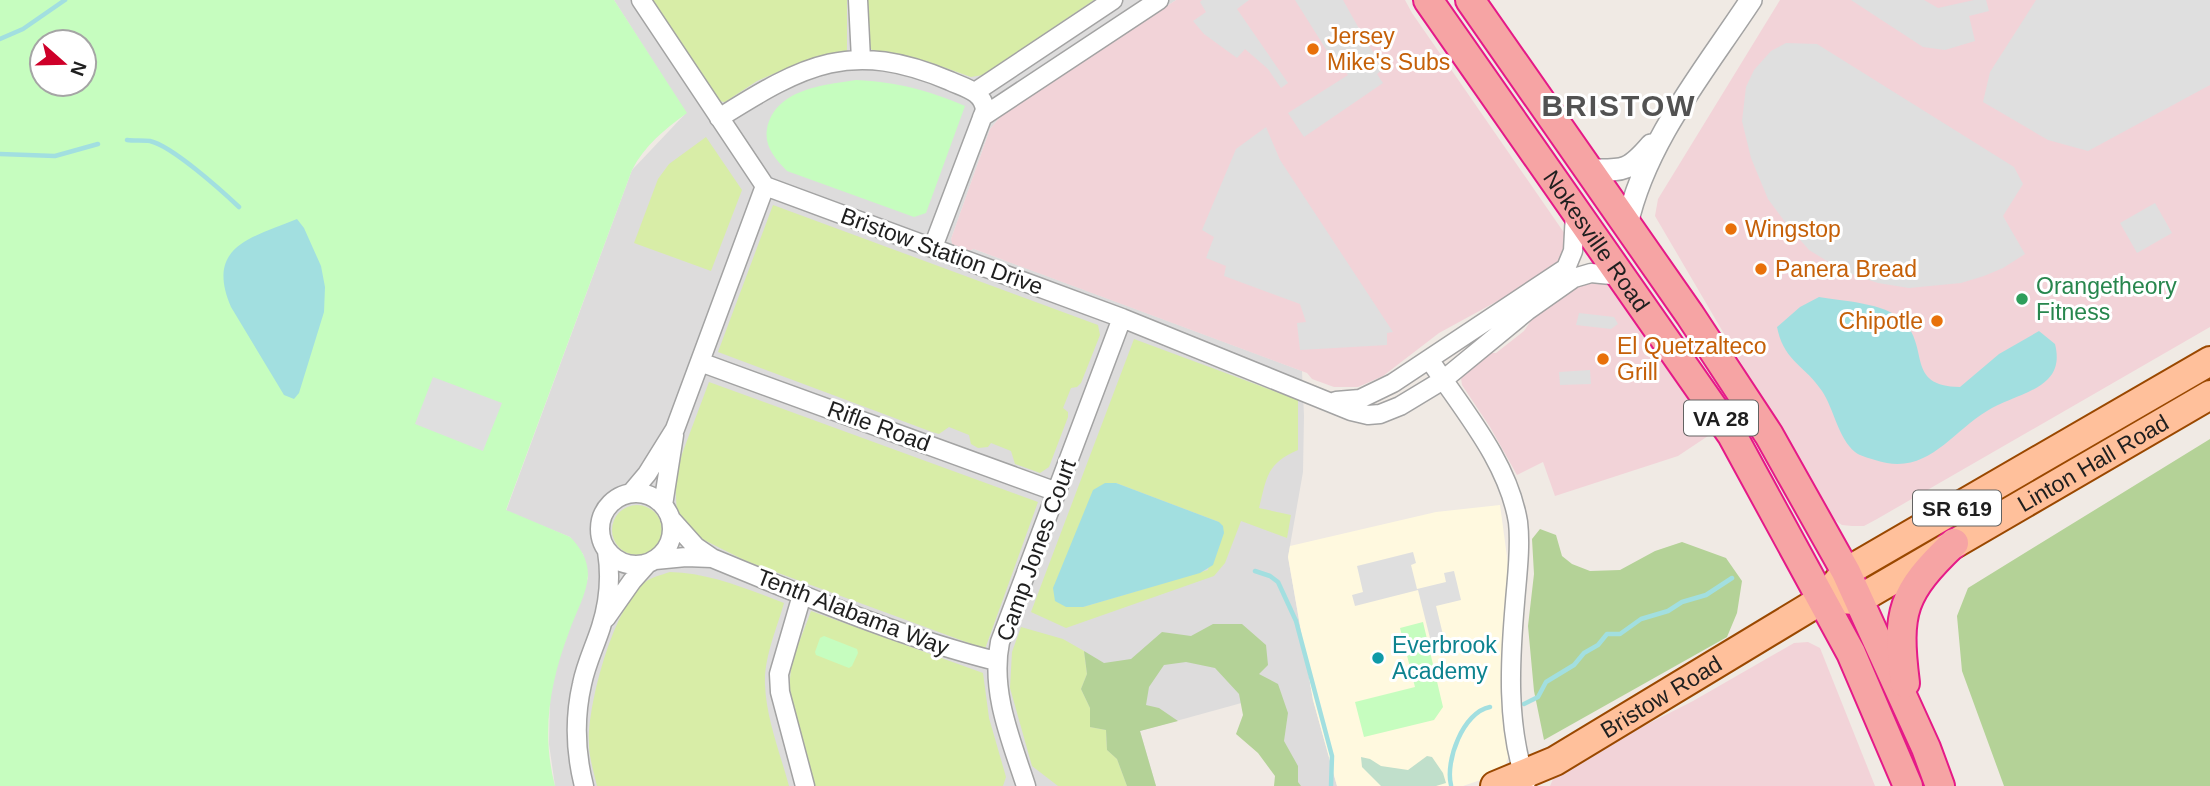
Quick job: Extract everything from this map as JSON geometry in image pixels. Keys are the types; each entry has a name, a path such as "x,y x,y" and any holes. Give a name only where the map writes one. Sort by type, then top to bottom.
{"highway":[{"name":"Nokesville Road","path":"1428,0 1732,435 1851,653 1908,786"},
{"name":"Nokesville Road","path":"1470,0 1690,315 1769,435 1846,572 1940,786"},
{"path":"1908,710 1900,645 1904,611 1922,576 1954,543"}],"main road":[{"name":"Linton Hall Road","path":"1823,599 1846,572 2210,361"},
{"name":"Linton Hall Road","path":"1858,600 2210,395"},
{"path":"1823,599 1858,600"},
{"name":"Bristow Road","path":"1495,786 1526,781 1823,599"}],"street":[{"path":"631,493 647,474 675,429 765,186 641,0"},
{"path":"858,0 860,59"},
{"path":"975,92 1113,0"},
{"path":"982,117 1159,0"},
{"path":"1627,225 1635,192 1669,125 1751,0"},
{"path":"719,118 774,84 797,74 819,66 860,59 884,60 907,66 975,92 984,103 982,117 933,247"},
{"path":"1588,170 1627,169 1669,125"},
{"name":"Bristow Station Drive","path":"765,186 1122,318 1325,401 1368,415 1380,414 1400,406 1443,380 1527,311 1574,278 1591,273 1621,276"},
{"name":"Bristow Station Drive","path":"1325,401 1349,402 1393,383 1566,268 1573,251 1575,213"},
{"name":"Camp Jones Court","path":"1026,786 1000,703 996,661 1000,642 1122,318"},
{"path":"1429,359 1490,450 1502,474 1518,523 1511,679 1514,721 1526,781"},
{"name":"Rifle Road","path":"700,362 1057,492"},
{"path":"602,624 632,581 666,549 671,539 667,512 675,429"},
{"path":"584,786 576,719 582,681 602,624 610,570 607,551 601,538 603,514 615,499 631,493 654,498 667,512"},
{"name":"Tenth Alabama Way","path":"667,512 690,542 712,558 802,595 959,652 996,661"},
{"path":"607,551 624,564 652,562"},
{"name":"Tenth Alabama Way","path":"652,562 686,557 712,558"},
{"path":"802,595 779,674 780,692 805,786"}],"shaded area":[{"path":"614,0 1176,0 1001,116 990,129 951,239 964,252 974,249 1302,371 1303,472 1288,557 1313,700 1337,786 1284,786 1256,699 1140,731 1156,786 555,786 549,744 550,696 558,661 588,578 583,554 570,537 506,511 632,170 686,113"},
{"path":"1176,0 1405,0 1567,237 1569,244 1560,267 1439,333 1383,376 1358,387 1334,387 1312,379 1307,373 974,249 965,252 953,247 951,239 990,129 1001,116"},
{"path":"1249,0 1237,9 1288,83 1281,88 1268,69 1245,49 1237,58 1204,34 1193,21 1206,12 1200,2"},
{"path":"1295,0 1343,0 1384,68 1377,74 1383,83 1304,137 1288,113 1348,75 1343,68 1339,70"},
{"path":"1780,0 2210,0 2210,327 1864,526 1842,525 1832,518 1655,216 1658,199"},
{"path":"1851,0 1924,0 1938,8 1986,0 1989,11 1969,16 1975,41 1945,50 1923,47"},
{"path":"2036,0 2210,0 2210,85 2088,151 2048,140 1983,102 1990,72"},
{"path":"1786,43 1817,44 2014,167 2023,184 2003,216 2025,254 2003,268 1961,283 1909,288 1878,283 1845,272 1809,250 1768,199 1751,158 1742,121 1746,87 1754,70 1771,51"},
{"path":"1266,127 1280,160 1393,332 1387,333 1387,345 1300,350 1297,323 1306,322 1300,304 1224,276 1226,266 1206,258 1214,237 1202,230 1236,149"},
{"path":"2155,203 2172,233 2137,253 2120,223"},
{"path":"1579,281 1605,282 1611,287 1711,434 1678,456 1555,496 1543,462 1517,475 1462,385 1461,378 1484,353 1496,353 1524,331 1537,312"},
{"path":"1579,313 1614,317 1618,324 1611,329 1576,325"},
{"path":"1590,370 1591,384 1560,385 1559,372"},
{"path":"433,377 502,403 483,451 415,424"},
{"path":"1500,505 1508,564 1502,678 1503,711 1510,753 1502,770 1463,786 1337,786 1313,700 1288,557 1290,546 1436,512"},
{"path":"1413,552 1416,563 1411,565 1417,589 1446,582 1444,573 1454,571 1461,600 1436,606 1444,639 1431,642 1418,590 1355,606 1352,595 1363,592 1357,566"},
{"path":"1808,642 1820,648 1875,786 1550,786 1557,770 1693,701 1794,643"}],"green space":[{"path":"0,0 614,0 687,113 656,138 632,170 506,510 570,537 583,554 588,569 585,589 562,651 550,708 549,747 555,786 0,786"},
{"path":"651,0 847,0 847,51 804,61 757,81 725,102 718,101"},
{"path":"866,0 1094,0 983,75 971,77 929,62 872,50 868,45"},
{"path":"856,80 912,88 965,106 926,213 914,217 787,171 771,152 767,129 780,105 802,91"},
{"path":"706,137 742,190 711,271 634,243 658,179 669,164"},
{"path":"773,205 1098,325 1100,335 1081,383 1071,388 1063,408 1068,412 1068,417 1049,467 1040,473 1015,464 1011,451 991,443 988,447 978,448 971,444 969,435 949,427 939,434 932,432 718,352"},
{"path":"1134,339 1298,400 1298,450 1274,466 1266,480 1259,508 1291,515 1287,538 1241,521 1225,563 1214,576 1066,628 1031,612","holes":["1116,483 1219,522 1208,570 1083,607 1066,607"]},
{"path":"709,382 1038,502 985,649 746,561 698,537 677,514 675,481 682,454"},
{"path":"2210,439 2210,786 2004,786 1962,671 1957,616 1968,588"},
{"path":"637,505 654,513 662,530 654,547 637,555 620,547 612,530 620,513"},
{"path":"1540,529 1556,535 1562,556 1572,564 1590,571 1620,570 1655,551 1682,542 1726,558 1742,581 1737,613 1727,637 1544,740 1534,691 1528,626 1534,574 1532,539"},
{"path":"670,572 714,579 784,603 769,653 765,684 771,723 789,786 597,786 590,754 590,727 605,657 623,612 634,594 648,580"},
{"path":"811,611 983,673 989,718 1006,777 1003,786 814,786 790,690 793,662"},
{"path":"1423,622 1443,707 1434,720 1364,737 1355,702 1415,687 1400,628"},
{"path":"1213,624 1242,624 1266,645 1268,665 1259,674 1278,684 1288,713 1284,741 1298,766 1298,782 1301,786 1274,786 1275,776 1258,753 1236,734 1243,715 1239,694 1215,668 1186,662 1164,665 1149,687 1146,705 1159,708 1178,721 1140,731 1156,786 1127,786 1117,759 1107,750 1106,730 1090,727 1090,708 1081,689 1087,674 1084,651 1104,663 1131,659 1162,632 1191,636"},
{"path":"1021,627 1063,639 1084,651 1087,674 1081,689 1090,708 1090,727 1106,730 1107,750 1117,759 1127,786 1058,786 1032,766 1010,688 1012,652"},
{"path":"824,636 857,649 852,666 849,668 816,655 820,638"},
{"path":"1427,756 1432,757 1446,783 1436,786 1381,786 1362,767 1361,757 1381,766 1408,770"}],"water":[{"path":"297,219 304,228 321,266 325,287 324,312 299,393 294,399 284,395 231,307 224,286 224,270 228,257 237,247 264,232"},
{"path":"1819,297 1863,304 1895,314 1911,331 1925,372 1931,380 1943,385 1960,387 1999,354 2039,331 2055,344 2055,367 2042,384 1987,411 1923,458 1909,463 1893,464 1875,460 1857,453 1849,446 1822,391 1790,356 1780,339 1777,327 1800,307"},
{"path":"1105,483 1116,483 1219,522 1224,533 1213,565 1200,573 1083,607 1066,607 1055,601 1053,588 1093,490"}],"waterway":[{"path":"0,39 23,29 65,0"},
{"path":"127,140 150,141 171,151 239,207"},
{"path":"0,154 55,156 98,144"},
{"path":"1255,571 1278,582 1296,621 1332,756 1331,786"},
{"path":"1524,704 1538,697 1546,682 1574,665 1607,634 1620,634 1641,619 1706,595 1732,578"},
{"path":"1451,785 1451,763 1458,739 1472,718 1490,707"}],"place":[{"name":"Jersey Mike's Subs","path":"1313,49"},
{"name":"Wingstop","path":"1731,229"},
{"name":"Panera Bread","path":"1761,269"},
{"name":"Orangetheory Fitness","path":"2022,299"},
{"name":"Chipotle","path":"1937,321"},
{"name":"El Quetzalteco Grill","path":"1603,359"},
{"name":"Everbrook Academy","path":"1378,658"}],"district":[{"name":"BRISTOW","path":"1619,105"}]}
